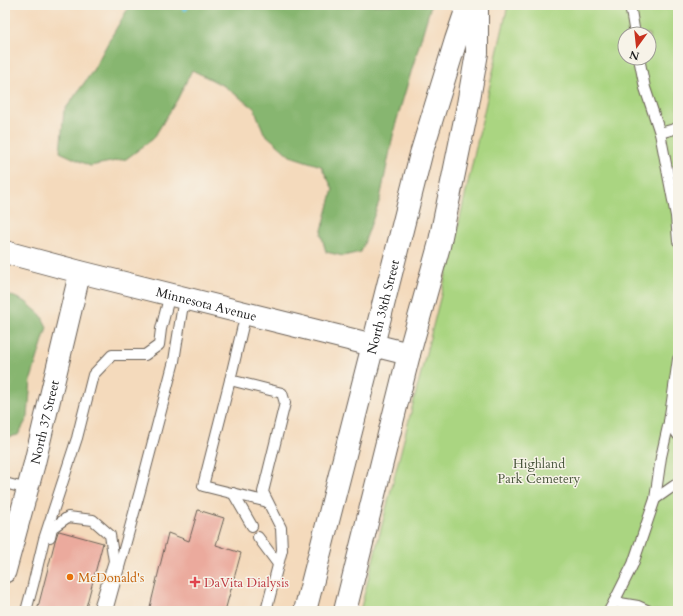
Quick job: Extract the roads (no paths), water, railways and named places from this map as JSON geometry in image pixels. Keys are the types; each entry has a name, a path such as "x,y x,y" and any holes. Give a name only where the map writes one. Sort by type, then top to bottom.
{"main road":[{"name":"North 38th Street","path":"305,611 421,154 468,5"},
{"path":"345,611 409,354 439,246 467,110 476,53 477,5"},
{"name":"Minnesota Avenue","path":"5,252 409,354"}],"street":[{"name":"North 37 Street","path":"5,572 27,489 80,272"}],"lane":[{"path":"630,5 634,26"},
{"path":"641,66 645,88 660,133 676,216 678,241"},
{"path":"660,133 678,128"},
{"path":"26,611 44,538 77,438 93,375 112,356 145,355 159,345 161,329 177,296"},
{"path":"107,611 174,361 177,296"},
{"path":"246,313 203,486 268,502"},
{"path":"609,611 633,564 655,499 661,457 669,422 678,359"},
{"path":"230,380 282,393 285,403 263,492 281,528 282,550 266,611"},
{"path":"669,422 678,435"},
{"path":"5,483 27,489"},
{"path":"655,499 678,483"},
{"path":"233,493 252,526"},
{"path":"33,611 52,528 68,516 94,520 110,535 114,560 98,611"},
{"path":"258,537 278,564"},
{"path":"614,602 638,606 649,611"}],"place":[{"name":"McDonald's","path":"70,577"},
{"name":"DaVita Dialysis","path":"195,582"}],"park label":[{"name":"Highland Park Cemetery","path":"539,470"}]}
